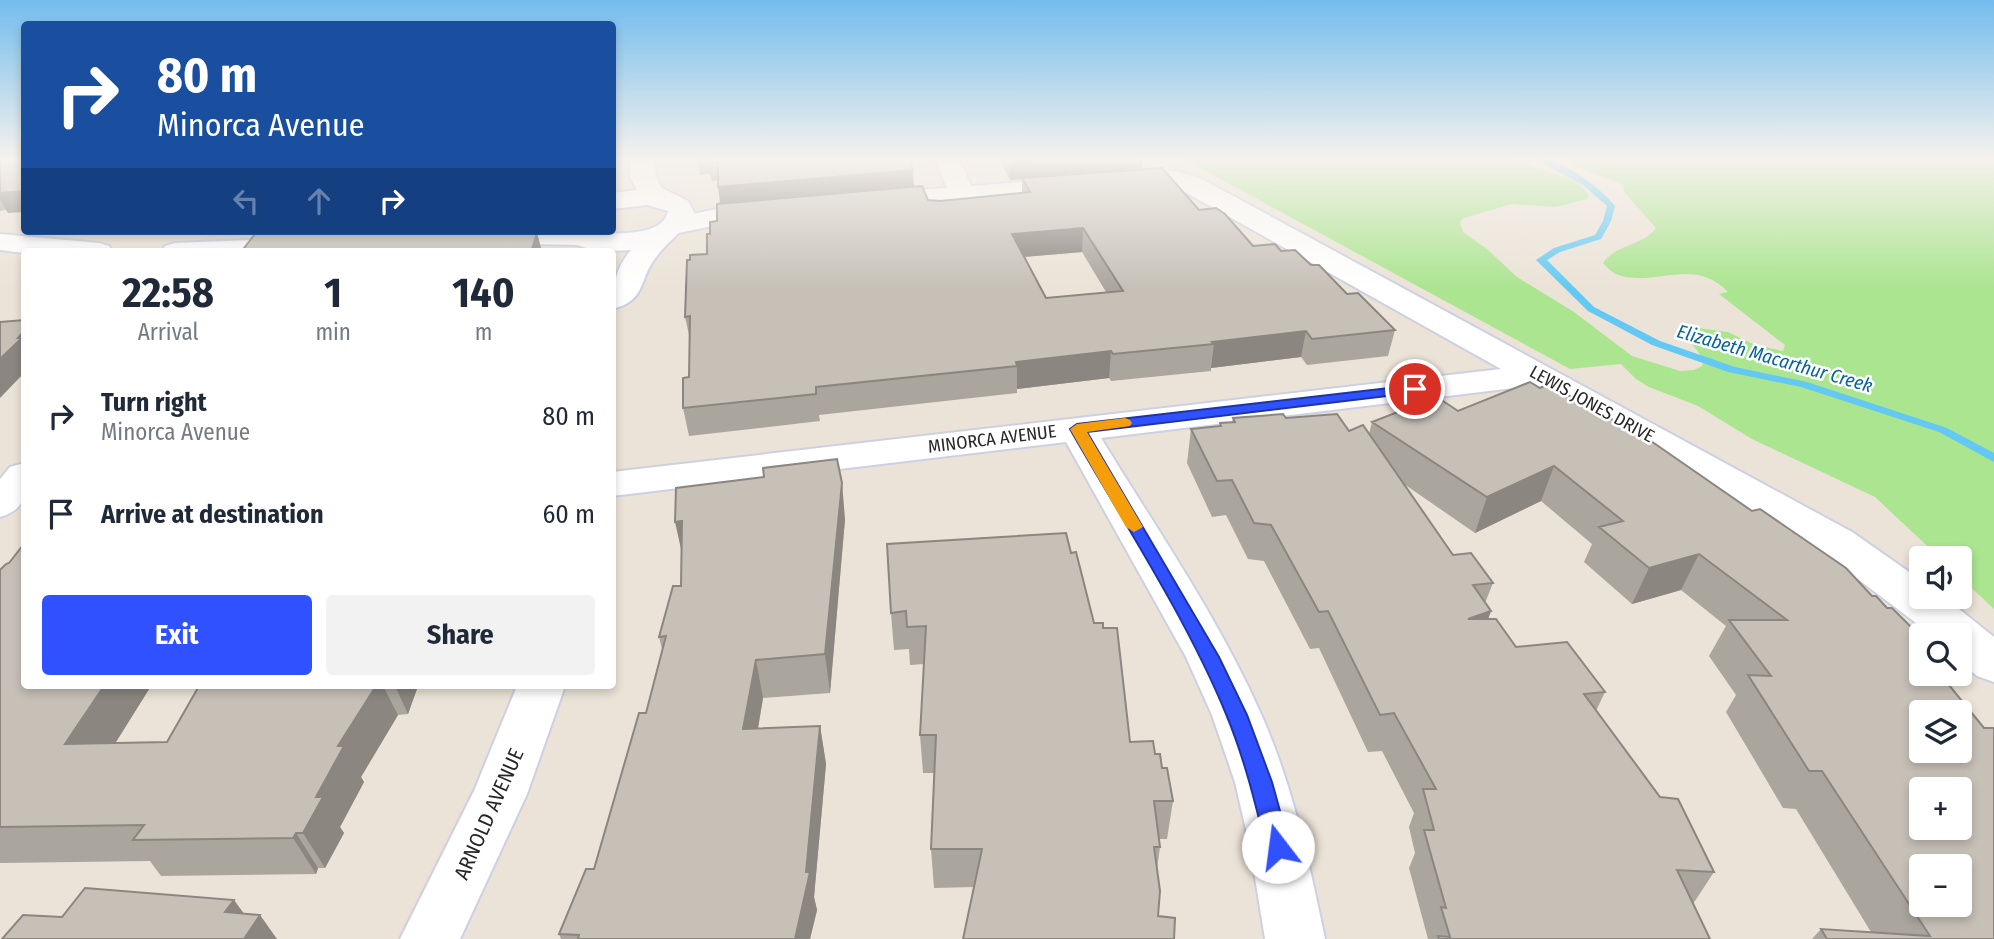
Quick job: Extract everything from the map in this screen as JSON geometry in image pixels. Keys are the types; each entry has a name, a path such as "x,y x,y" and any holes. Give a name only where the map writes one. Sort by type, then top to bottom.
{"street":[{"path":"616,296 629,285 637,261 681,218 681,211 663,201"},
{"path":"452,235 625,242 718,217 786,206 693,201"},
{"path":"848,204 884,201"},
{"name":"LEWIS JONES DRIVE","path":"1223,201 1837,542 1941,617 1994,664"},
{"path":"0,242 59,248"},
{"path":"214,245 323,244"},
{"name":"MINORCA AVENUE","path":"616,484 1538,374"},
{"path":"1077,429 1210,657 1237,715 1261,782 1278,847 1295,939"},
{"path":"0,504 21,479"},
{"name":"ARNOLD AVENUE","path":"430,939 500,794 540,689"}],"green space":[{"path":"1261,201 1580,201 1555,207 1512,204 1464,218 1460,222 1463,232 1487,249 1517,277 1574,312 1632,356 1680,371 1694,370 1702,366 1704,360 1687,337 1698,328 1728,332 1755,345 1783,351 1785,345 1719,294 1728,292 1715,281 1687,274 1630,278 1610,270 1603,263 1608,257 1651,234 1656,228 1632,201 1994,201 1994,609 1972,588 1972,546 1927,546 1875,497 1752,439 1698,406 1649,387 1621,364 1570,369"}],"building":[{"path":"753,201 1191,201 1199,210 1216,208 1225,214 1253,246 1275,244 1281,251 1295,250 1311,265 1319,265 1347,294 1358,293 1395,330 1312,339 1306,331 1212,342 1214,344 1113,354 1111,351 1016,362 1017,366 816,387 816,394 683,408 683,378 689,377 690,316 685,317 687,260 690,260 690,255 707,254 707,234 710,234 710,222 717,221 717,204","holes":["1083,228 1123,291 1046,298 1012,234"]},
{"path":"254,235 536,235 532,248 244,248"},
{"path":"21,320 21,334 18,338 21,339 0,359 0,322"},
{"path":"1530,382 1540,388 1548,384 1651,441 1752,511 1760,509 1846,568 1872,596 1876,596 1887,608 1892,608 1909,625 1909,686 1950,686 1961,700 1909,700 1909,763 1972,763 1972,713 1984,728 1994,728 1994,939 1827,939 1821,929 1930,936 1918,917 1972,917 1972,854 1909,854 1909,904 1822,771 1809,771 1748,675 1771,676 1729,620 1787,620 1699,554 1649,568 1599,527 1623,521 1554,466 1487,497 1372,422 1440,399 1458,411"},
{"path":"1283,414 1286,418 1337,414 1349,431 1363,425 1453,555 1471,553 1493,583 1473,585 1491,611 1468,619 1496,619 1516,647 1567,642 1605,692 1584,694 1660,797 1678,799 1714,872 1677,870 1710,939 1439,939 1438,936 1450,937 1441,907 1446,908 1424,830 1434,830 1423,789 1436,789 1394,713 1380,715 1328,611 1319,612 1271,525 1254,523 1232,480 1217,481 1191,429 1221,426 1220,423 1235,422 1233,418"},
{"path":"837,459 842,483 825,654 756,660 743,729 820,726 806,872 810,872 795,939 578,939 579,935 559,934 586,869 594,869 639,713 646,713 666,636 659,637 673,586 681,586 682,521 675,522 676,488 764,477 763,468"},
{"path":"1066,533 1071,553 1076,552 1094,623 1103,623 1103,628 1117,628 1130,742 1153,741 1155,754 1160,754 1162,768 1167,768 1173,801 1154,801 1160,847 1154,847 1160,891 1158,916 1175,918 1174,939 963,939 982,849 931,849 936,735 920,735 926,626 907,627 906,611 891,613 887,544"},
{"path":"21,548 21,689 102,689 65,744 167,742 197,689 374,689 338,746 344,746 316,797 323,797 303,833 296,833 293,838 133,840 144,825 0,827 0,570"},
{"path":"85,888 234,900 225,912 260,915 244,939 2,939 23,915 62,917"}],"waterway":[{"name":"Elizabeth Macarthur Creek","path":"1606,201 1611,206 1607,221 1598,237 1557,250 1541,260 1591,309 1656,343 1732,370 1803,384 1943,430 1994,458"}],"slow traffic":[{"path":"1125,423 1077,429 1134,527"}],"route":[{"path":"1278,847 1261,782 1237,715 1210,657 1077,429 1415,389"}]}
